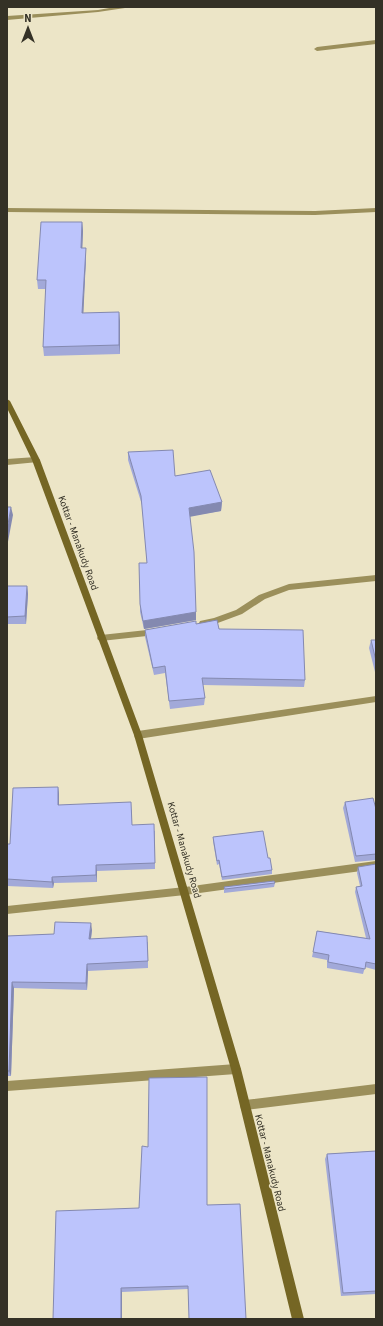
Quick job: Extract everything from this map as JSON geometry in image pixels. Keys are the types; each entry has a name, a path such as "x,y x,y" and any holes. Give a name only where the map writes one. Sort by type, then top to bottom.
{"main road":[{"name":"Kottar - Manakudy Road","path":"7,401 36,460 138,735 185,891 236,1070 298,1319"}],"street":[{"path":"7,18 98,11 125,7"},
{"path":"317,49 376,42"},
{"path":"7,210 315,214 376,210"},
{"path":"7,462 36,460"},
{"path":"192,625 215,621 239,612 262,597 289,587 376,578"},
{"path":"101,638 162,631"},
{"path":"138,735 376,699"},
{"path":"7,910 185,891 376,865"},
{"path":"7,1086 236,1070"},
{"path":"245,1105 376,1089"}],"building":[{"path":"41,222 82,222 81,248 86,248 82,313 119,312 119,345 43,347 46,280 37,280"},
{"path":"173,450 175,476 210,470 222,502 189,508 194,552 196,612 143,621 140,604 139,563 147,563 141,496 128,452"},
{"path":"7,507 11,507 7,530"},
{"path":"7,586 27,586 25,616 7,617"},
{"path":"217,620 219,629 303,630 305,680 202,678 205,698 169,701 165,666 153,668 145,630 196,621 196,624"},
{"path":"371,640 376,640 376,661"},
{"path":"58,787 58,805 131,802 132,825 154,824 155,863 96,865 96,875 52,877 52,882 7,879 7,844 10,844 13,788"},
{"path":"373,798 376,809 376,854 356,856 345,802"},
{"path":"263,831 272,870 222,877 219,860 217,861 213,837"},
{"path":"376,864 376,964 366,962 365,969 328,962 329,955 313,952 317,931 370,939 356,887 362,886 358,867"},
{"path":"274,881 275,883 225,889 224,887"},
{"path":"55,922 91,923 89,939 147,936 148,961 87,964 86,983 12,982 9,1071 7,1071 7,936 54,934"},
{"path":"207,1077 207,1205 240,1204 246,1319 189,1319 188,1286 121,1288 121,1319 53,1319 56,1211 139,1208 142,1146 148,1147 149,1078"},
{"path":"376,1151 376,1291 343,1293 327,1154"}]}
